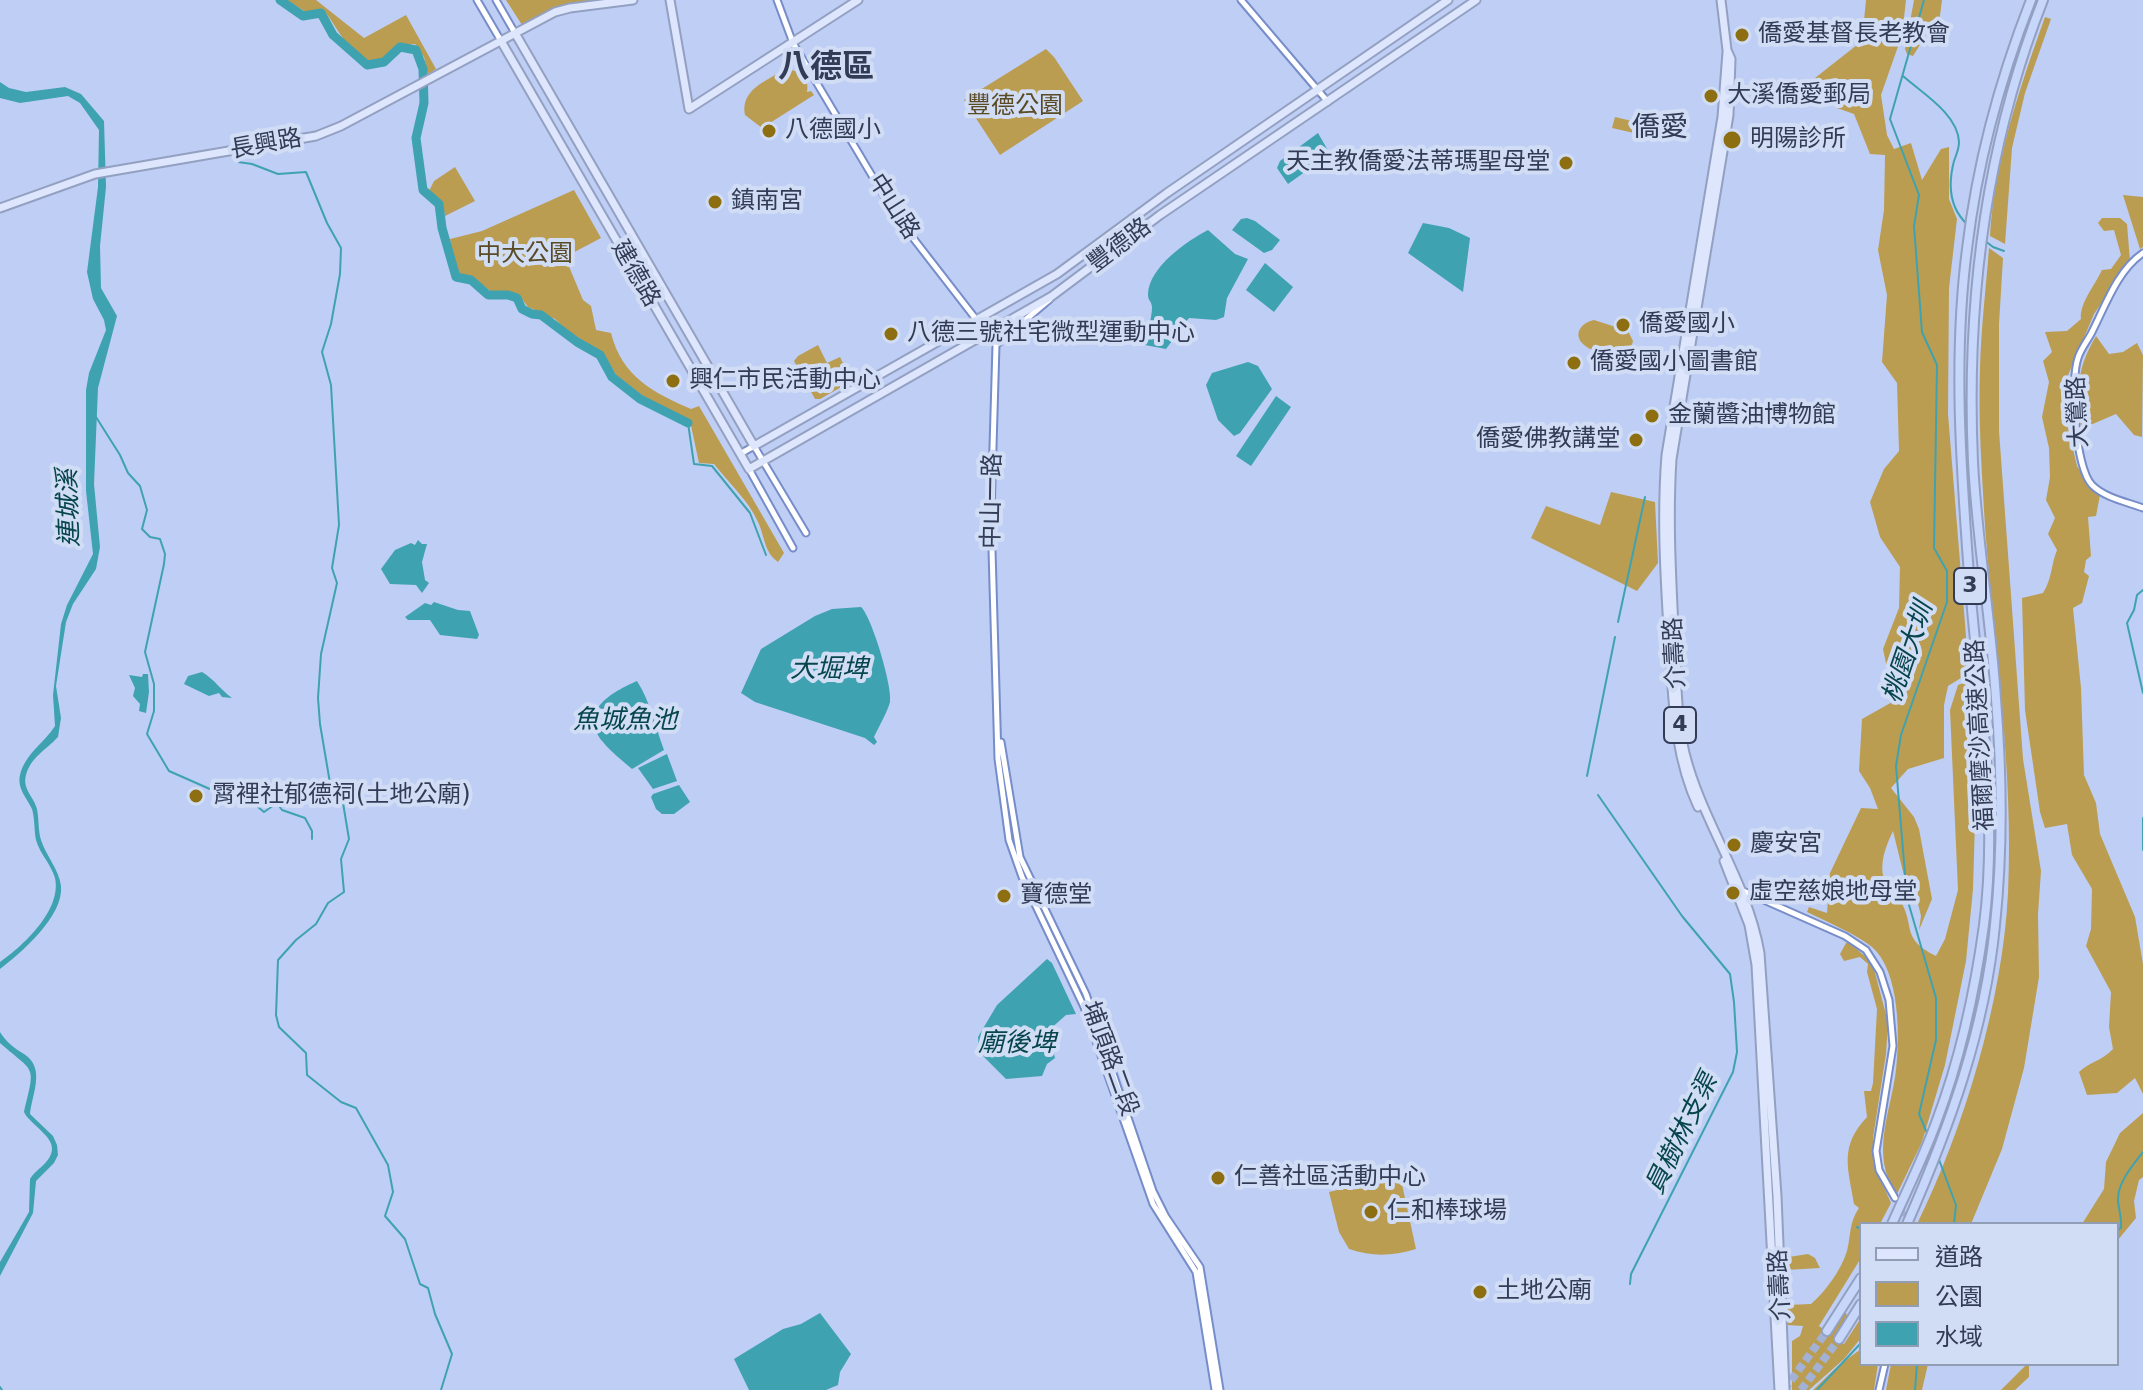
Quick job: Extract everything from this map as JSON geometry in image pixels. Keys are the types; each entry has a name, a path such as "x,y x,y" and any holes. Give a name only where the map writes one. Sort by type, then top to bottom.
{"highway":[{"name":"福爾摩沙高速公路","path":"1893,1222 1937,1120 1959,1050 1984,924 1987,767 1969,575 1960,337 1967,248 1984,150 2003,81 2031,0"},
{"name":"福爾摩沙高速公路","path":"1908,1222 1945,1135 1972,1054 1990,967 1995,925 2001,825 1996,697 1981,573 1973,461 1973,339 1985,211 2015,84 2043,0"},
{"path":"1827,1331 1859,1281"},
{"path":"1839,1339 1858,1308 1845,1304"}],"main road":[{"path":"501,41 563,9 633,0"},
{"path":"670,0 689,109 858,0"},
{"name":"豐德路","path":"754,446 1057,274 1158,199 1448,0"},
{"name":"豐德路","path":"749,469 1052,296 1160,215 1476,0"},
{"name":"介壽路","path":"1721,0 1727,50 1722,117 1666,455 1664,574 1675,732 1693,797 1754,922 1760,953 1777,1196 1785,1390"},
{"name":"建德路","path":"515,33 754,446"},
{"name":"長興路","path":"0,208 102,172 316,136 341,126 501,41"},
{"name":"建德路","path":"501,41 749,469"},
{"name":"介壽路","path":"1740,890 1756,965 1779,1390"}],"street":[{"name":"建德路","path":"477,0 501,41"},
{"name":"建德路","path":"496,0 515,33"},
{"name":"中山路","path":"777,0 793,43 900,222 977,321"},
{"path":"1241,0 1328,102"},
{"name":"大鶯路","path":"2143,253 2129,266 2114,288 2078,358 2073,389 2082,462 2090,483 2109,495 2143,508"},
{"path":"977,321 996,345 1040,310 1052,296"},
{"name":"中山一路","path":"996,345 991,515 997,687"},
{"name":"建德路","path":"754,446 806,533"},
{"name":"豐德路","path":"740,454 754,446"},
{"name":"建德路","path":"749,469 793,548"},
{"name":"埔頂路二段","path":"997,687 998,726 1020,857 1086,994 1153,1191 1166,1217 1200,1267 1218,1390"},
{"path":"1740,890 1845,936 1866,950 1880,972 1889,1000 1893,1046 1876,1151 1879,1170 1895,1198"},
{"path":"1879,1390 1885,1366"}],"green space":[{"path":"287,0 316,0 364,38 406,15 436,69 428,74 424,57 415,44 398,46 380,61 362,58 348,45 325,12 304,11"},
{"path":"506,0 597,0 560,6 522,25"},
{"path":"1866,0 1906,0 1902,35 1881,95 1887,135 1894,149 1911,143 1922,180 1941,149 1949,147 1949,199 1957,219 1949,288 1948,414 1969,673 1948,686 1944,705 1944,758 1908,769 1891,788 1914,817 1919,829 1932,899 1919,930 1921,916 1915,891 1906,884 1893,831 1882,865 1888,888 1905,909 1913,937 1936,956 1945,939 1958,890 1950,710 1958,685 1969,681 1976,787 1973,889 1966,961 1945,1065 1922,1142 1897,1194 1884,1164 1883,1149 1898,1040 1896,1005 1888,972 1872,947 1807,912 1809,907 1827,913 1830,873 1861,808 1878,809 1859,771 1862,719 1894,701 1883,649 1899,608 1900,567 1880,537 1870,502 1884,469 1899,451 1897,383 1882,362 1887,295 1878,250 1884,210 1885,155 1870,154 1854,114 1837,108 1815,78 1862,41"},
{"path":"1914,0 1942,0 1938,31 1926,35 1913,56 1907,54 1905,49"},
{"path":"2045,17 2051,19 2025,93 2012,148 2005,244 1990,236 1992,208 2018,98"},
{"name":"豐德公園","path":"1046,49 1083,101 1000,155 964,100"},
{"path":"784,70 802,75 807,82 807,92 811,91 814,95 762,128 745,115 746,99 762,82"},
{"path":"1615,117 1636,122 1634,133 1612,128"},
{"path":"455,167 475,201 445,216 443,204 429,191 434,181"},
{"name":"中大公園","path":"574,190 601,238 565,257 583,300 591,306 596,330 611,333 623,361 641,382 691,409 699,406 784,553 778,562 767,549 758,522 744,499 714,464 699,463 690,421 643,396 616,375 604,354 566,330 555,319 528,307 521,298 494,293 469,277 456,274 450,239 482,231"},
{"path":"2123,195 2143,197 2143,247 2140,249"},
{"path":"2102,218 2120,218 2127,224 2130,261 2094,314 2066,380 2066,420 2077,466 2088,484 2100,495 2096,516 2088,517 2091,556 2086,560 2084,572 2089,576 2082,603 2073,608 2081,688 2084,775 2096,803 2100,834 2135,917 2143,964 2143,1094 2135,1078 2117,1093 2087,1095 2079,1072 2113,1049 2109,1027 2111,992 2086,946 2091,929 2092,889 2072,855 2067,824 2045,828 2040,812 2025,710 2022,598 2043,593 2057,550 2048,534 2055,518 2046,500 2050,477 2049,448 2042,417 2049,382 2043,361 2052,352 2045,332 2067,331 2081,319 2085,301 2102,270 2111,269 2121,255 2114,230 2104,231 2098,223"},
{"path":"1989,248 2003,258 1999,324 1999,431 2023,759 2041,871 2039,977 2024,1068 2002,1149 1972,1222 1918,1222 1950,1147 1978,1063 1998,976 2008,893 2006,755 1985,526 1980,427 1981,353"},
{"path":"1594,320 1628,331 1633,341 1630,348 1610,354 1588,348 1580,340 1579,332 1586,323"},
{"path":"2096,336 2109,354 2123,352 2137,343 2143,355 2142,437 2134,435 2116,414 2081,429 2081,370"},
{"path":"818,345 827,363 840,357 852,381 815,399 794,361"},
{"path":"1611,492 1655,502 1658,563 1637,591 1531,538 1546,506 1600,525"},
{"path":"1846,943 1850,943 1869,960 1888,1022 1873,1138 1873,1162 1891,1203 1881,1222 1859,1222 1859,1261 1819,1326 1829,1333 1846,1313 1835,1338 1844,1344 1859,1321 1859,1340 1844,1359 1809,1390 1792,1390 1792,1341 1800,1336 1803,1326 1787,1325 1787,1305 1811,1304 1837,1273 1847,1251 1852,1224 1859,1208 1854,1204 1849,1148 1852,1138 1867,1117 1864,1091 1871,1091 1873,1083 1877,1009 1867,972 1868,964 1860,957 1844,961 1840,954"},
{"path":"2143,1113 2143,1177 2139,1180 2134,1201 2136,1218 2119,1239 2119,1222 2083,1222 2104,1189 2106,1162 2120,1133"},
{"name":"仁和棒球場","path":"1400,1175 1416,1249 1382,1255 1349,1249 1339,1232 1329,1192"},
{"path":"1808,1254 1815,1258 1820,1268 1786,1270 1789,1257"},
{"path":"1859,1350 1859,1366 1878,1366 1874,1390 1813,1390"},
{"path":"1891,1366 1928,1366 1922,1390 1886,1390"},
{"path":"2025,1366 2029,1366 2029,1377 2015,1390 2001,1390"}],"water":[{"path":"0,82 26,92 65,87 81,94 104,121 106,187 100,246 101,288 117,316 98,388 94,484 100,547 96,569 73,604 66,622 56,686 61,718 58,737 31,763 25,780 37,809 41,840 60,880 60,898 40,933 0,969 0,962 39,926 53,902 56,890 55,878 35,836 32,809 19,780 26,761 55,726 53,695 61,624 67,605 93,554 86,491 86,390 89,373 106,330 93,299 87,272 98,187 99,130 80,103 68,96 20,103 0,98"},
{"path":"1318,133 1330,154 1288,184 1277,168 1280,161"},
{"path":"1247,218 1280,240 1272,250 1264,253 1232,230 1241,219"},
{"path":"1423,223 1449,228 1470,238 1463,292 1408,253"},
{"path":"1208,230 1235,254 1248,259 1227,298 1224,317 1216,320 1189,318 1166,349 1145,345 1152,311 1148,294 1155,274 1180,248"},
{"path":"1265,263 1293,287 1274,312 1246,290"},
{"path":"1248,362 1258,366 1272,389 1240,433 1234,436 1218,420 1206,385 1212,373"},
{"path":"1276,396 1291,407 1251,466 1236,456"},
{"path":"418,540 427,544 422,562 425,580 429,583 422,593 416,585 390,584 381,569 395,550 411,543 415,545"},
{"path":"434,602 470,611 479,635 477,639 440,635 430,620 408,620 405,617 425,603 431,605"},
{"name":"大堀埤","path":"861,607 876,638 890,694 889,706 874,737 877,742 874,745 865,738 755,702 741,693 761,649 815,616 832,609"},
{"path":"202,672 232,698 222,697 219,693 209,696 184,684 188,676"},
{"path":"148,674 146,713 139,711 140,704 133,696 135,688 129,675 142,677"},
{"name":"魚城魚池","path":"637,681 664,750 632,769 603,742 594,721 596,712 608,697"},
{"path":"667,754 677,781 653,789 638,768"},
{"path":"679,785 690,802 674,814 662,814 651,797"},
{"name":"廟後埤","path":"1047,959 1052,963 1076,1014 1066,1015 1048,1031 1055,1058 1047,1064 1042,1076 1006,1079 984,1057 979,1049 978,1037 997,1005"},
{"path":"0,1032 34,1066 36,1082 30,1114 53,1136 58,1155 36,1181 33,1213 0,1276 0,1262 29,1212 30,1179 47,1161 52,1148 47,1137 24,1112 30,1071 0,1043"},
{"path":"820,1313 851,1354 840,1372 838,1385 826,1390 749,1390 734,1359 783,1329 801,1324"}],"waterway":[{"path":"280,0 303,16 321,13 333,35 367,65 384,62 400,47 416,50 423,69 424,103 416,138 423,190 439,204 442,228 456,277 471,280 488,295 517,298 522,309 541,315 600,355 612,377 640,399 688,423"},
{"name":"桃園大圳","path":"1924,0 1890,119 1919,195 1914,226 1922,332 1937,365 1934,548 1947,571 1947,602 1901,735 1896,766 1907,898 1936,998 1936,1040 1919,1114 1927,1133"},
{"path":"1903,76 1946,113 1957,132 1959,144 1951,187 1957,211 1968,225"},
{"path":"238,162 278,174 306,172 341,248 340,274 331,324 322,352 331,385 339,525 332,568 337,583 321,654 318,698 330,783 342,797 349,839 341,859 344,892 328,903 316,924 278,960 276,1015 279,1027 306,1053 307,1075 341,1102 356,1108 388,1165 393,1192 385,1216 405,1239 420,1284 428,1288 452,1354 441,1390"},
{"path":"1984,240 2004,251"},
{"path":"96,417 128,473 140,486 147,510 142,529 150,537 160,539 165,554 145,652 154,684 154,711 147,734 169,771 228,797 250,790 264,812 277,803 282,810 305,818 312,831 312,839"},
{"path":"688,423 694,464 712,466 750,513 766,555"},
{"name":"員樹林支渠","path":"1618,622 1645,497"},
{"path":"2143,590 2137,595 2127,623 2143,693"},
{"name":"員樹林支渠","path":"1587,776 1615,637"},
{"name":"員樹林支渠","path":"1598,795 1682,916 1730,974 1734,1002 1737,1052 1733,1072 1631,1274 1630,1284"},
{"path":"2143,818 2143,850"},
{"path":"2119,1230 2118,1194 2126,1175 2143,1152"},
{"name":"桃園大圳","path":"1938,1157 1956,1205 1954,1222"},
{"path":"1817,1390 1859,1345"},
{"name":"桃園大圳","path":"1915,1390 1917,1366"}],"tunnel":[{"path":"1895,1198 1908,1221"},
{"path":"1784,1390 1827,1331"},
{"path":"1801,1390 1839,1339"}],"place":[{"name":"僑愛基督長老教會","path":"1742,35"},
{"name":"大溪僑愛郵局","path":"1711,96"},
{"name":"八德國小","path":"769,131"},
{"name":"明陽診所","path":"1732,140"},
{"name":"天主教僑愛法蒂瑪聖母堂","path":"1566,163"},
{"name":"鎮南宮","path":"715,202"},
{"name":"僑愛國小","path":"1623,325"},
{"name":"八德三號社宅微型運動中心","path":"891,334"},
{"name":"僑愛國小圖書館","path":"1574,363"},
{"name":"興仁市民活動中心","path":"673,381"},
{"name":"金蘭醬油博物館","path":"1652,416"},
{"name":"僑愛佛教講堂","path":"1636,440"},
{"name":"霄裡社郁德祠(土地公廟)","path":"196,796"},
{"name":"慶安宮","path":"1734,845"},
{"name":"虛空慈娘地母堂","path":"1733,893"},
{"name":"寶德堂","path":"1004,896"},
{"name":"仁善社區活動中心","path":"1218,1178"},
{"name":"仁和棒球場","path":"1371,1212"},
{"name":"土地公廟","path":"1480,1292"}],"district":[{"name":"八德區","path":"826,69"},
{"name":"僑愛","path":"1660,129"}],"water label":[{"name":"連城溪","path":"70,508"}]}
